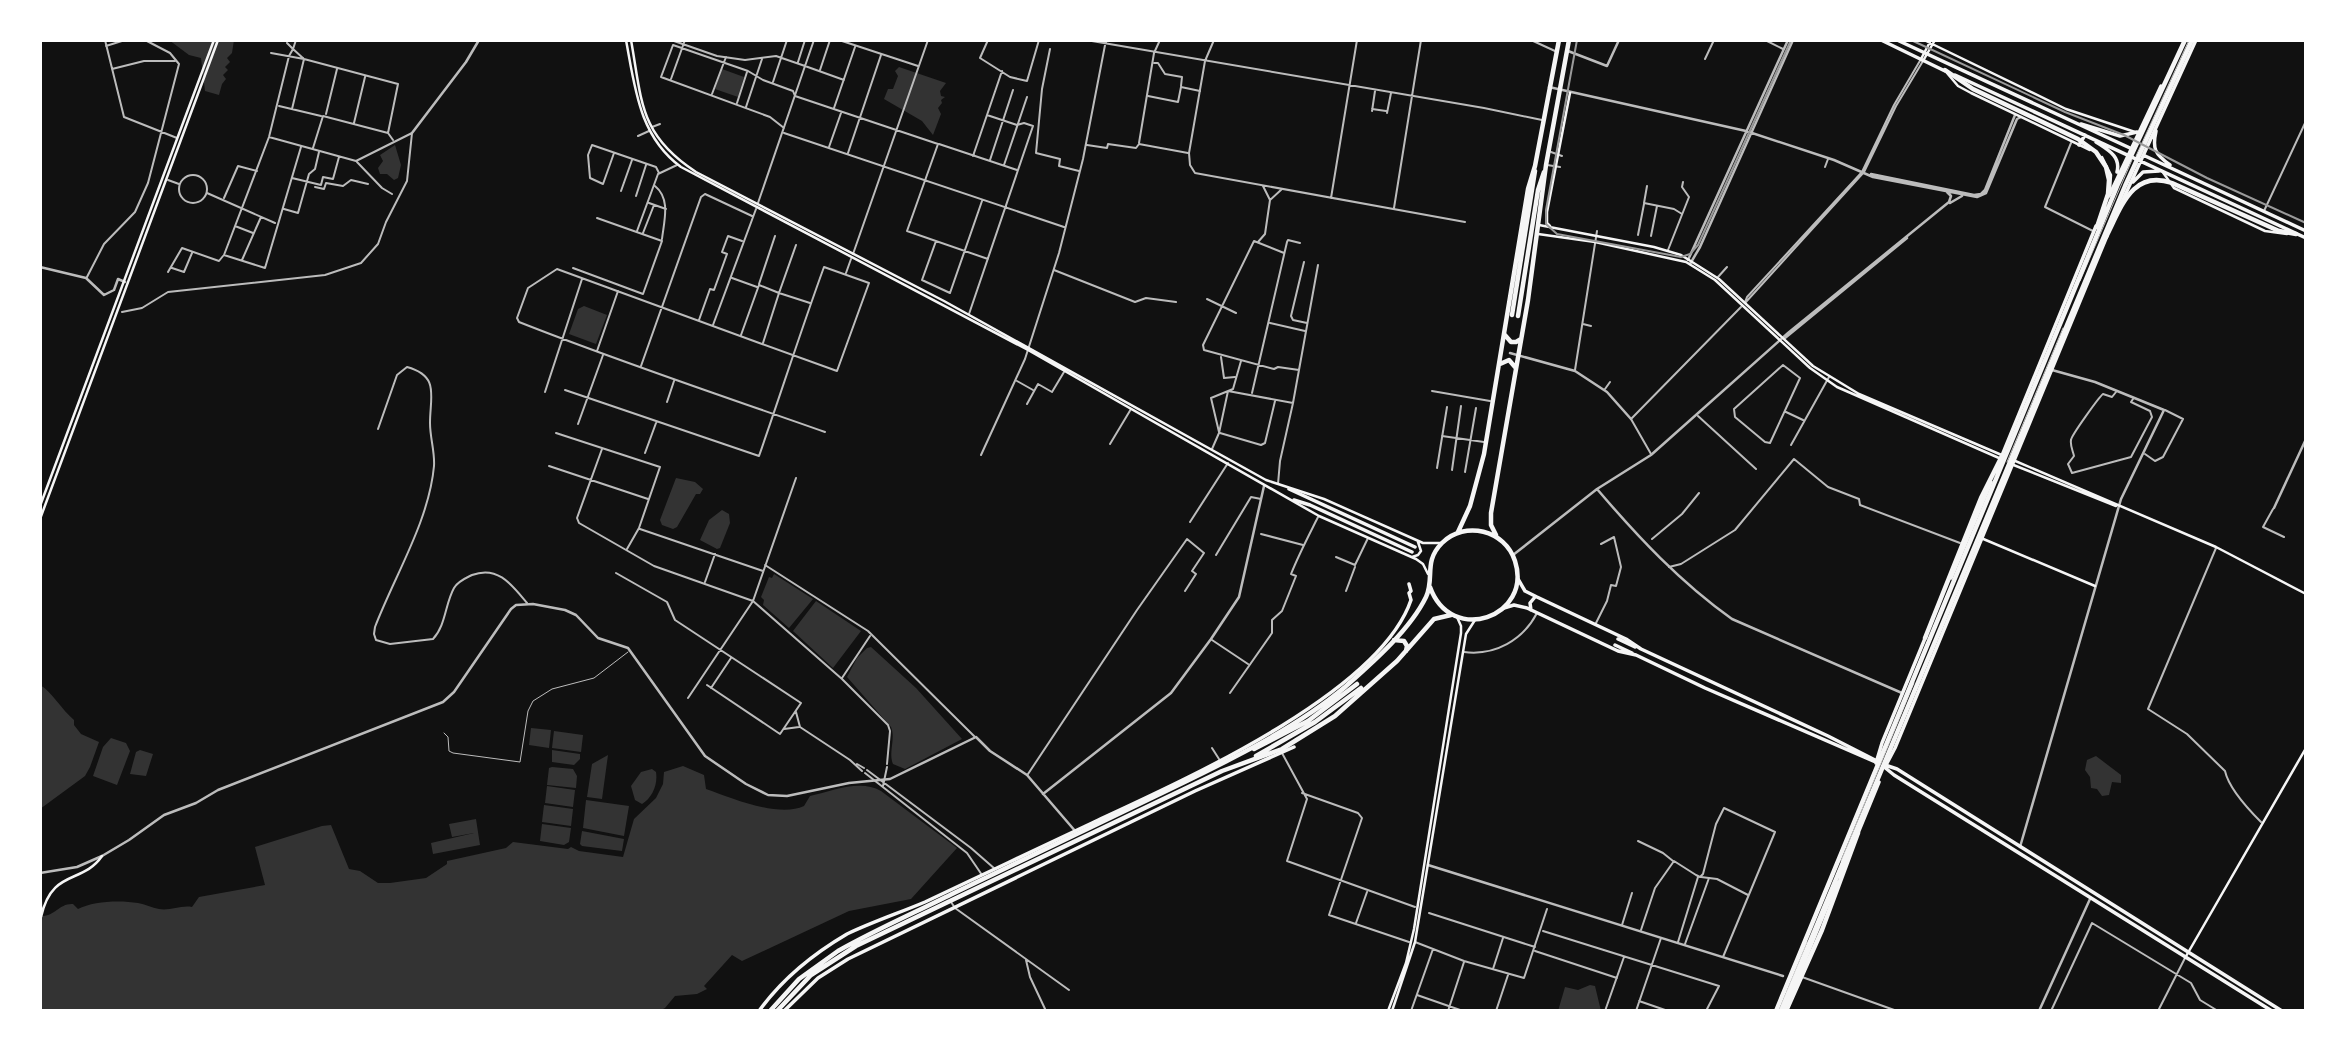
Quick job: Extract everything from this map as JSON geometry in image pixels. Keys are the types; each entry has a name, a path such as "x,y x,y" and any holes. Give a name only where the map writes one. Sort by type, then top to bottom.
{"highway":[{"path":"1546,166 1538,190 1515,316 1535,166 1559,40"},
{"path":"1247,761 1281,751 1335,716 1374,683 1434,619 1454,616 1475,620 1492,616 1511,598 1517,578 1513,555 1493,530 1491,518 1538,234 1546,166 1569,40"},
{"path":"1780,1011 2133,166 2189,40"},
{"path":"1780,1011 2127,163 2189,40"},
{"path":"1945,70 1973,89 2094,149 2103,159 2108,173 2108,194 2071,297"},
{"path":"1457,533 1470,506 1485,442 1528,189 1535,166"},
{"path":"2093,263 2124,202 2141,183 2150,180 2164,180 2279,232 2296,234"},
{"path":"1504,334 1511,342 1521,339"},
{"path":"1498,366 1509,360 1516,371"},
{"path":"1924,638 1983,494 2017,427"},
{"path":"1454,616 1440,606 1430,587 1428,574 1433,554 1442,543 1457,533 1475,530 1492,534 1499,539"},
{"path":"1240,754 1336,694 1394,640 1425,599 1430,587"},
{"path":"1394,640 1405,642 1405,652"},
{"path":"770,1011 792,986 832,954 1221,762 1274,740 1308,721 1359,686 1295,736 1247,761 997,873"},
{"path":"1780,1011 1840,885 1861,827"},
{"path":"777,1011 797,988 839,955 951,902 984,880"}],"main road":[{"path":"165,178 216,40"},
{"path":"626,40 636,97 659,147 692,174 757,204"},
{"path":"631,40 643,107 650,129 675,159 969,315 1319,516 1368,538 1412,551"},
{"path":"1881,40 2306,238"},
{"path":"1897,40 2306,231"},
{"path":"1924,40 2066,109 2137,133"},
{"path":"1780,1011 1881,764 1895,748 2052,370 2093,263 2151,139 2189,40"},
{"path":"1780,1011 1799,976 1861,827 1902,693 1965,544 2005,459 2115,181 2137,133 2189,40"},
{"path":"1922,60 1932,42"},
{"path":"1945,70 1964,90 2096,153 2106,163 2111,175 2110,194"},
{"path":"40,506 197,90"},
{"path":"1556,229 1548,225 1546,218 1559,167 1570,93"},
{"path":"2159,118 2153,144 2155,152 2174,168"},
{"path":"2072,122 2120,136 2137,133"},
{"path":"2065,137 2069,128"},
{"path":"2080,145 2085,135"},
{"path":"2085,135 2115,156 2118,167 2115,181"},
{"path":"2130,187 2143,172 2162,171"},
{"path":"2162,171 2174,188 2261,229 2276,234 2296,234"},
{"path":"1539,225 1668,251 1689,261 1717,277 1782,340 1828,379 2020,466 2111,501 2216,547 2306,594"},
{"path":"1538,234 1595,242 1689,261 1744,304"},
{"path":"853,254 1278,485 1314,495 1418,541 1430,545 1442,543"},
{"path":"40,519 126,282"},
{"path":"1289,489 1412,551 1428,574"},
{"path":"1294,500 1412,551 1416,556 1421,547 1418,541"},
{"path":"1981,538 2095,586"},
{"path":"1517,578 1525,591 1881,764 2091,898 2282,1011"},
{"path":"1221,762 1318,703 1375,654 1407,614 1411,600 1409,584"},
{"path":"1531,610 1530,601 1537,597"},
{"path":"1502,609 1514,606 1531,610 1618,652 1636,655"},
{"path":"1413,942 1461,633 1461,626 1454,616"},
{"path":"1390,1011 1413,942 1466,634 1475,620"},
{"path":"1641,649 1617,642 1636,655 1705,688 1897,769 2272,1011"},
{"path":"784,1011 808,986 837,965 1294,747"},
{"path":"2187,955 2306,748"},
{"path":"40,924 47,897 64,880 102,856"},
{"path":"40,863 41,917"},
{"path":"759,1011 788,977 833,942 872,923 984,880"}],"street":[{"path":"105,40 124,117 178,138"},
{"path":"106,46 125,40"},
{"path":"86,278 94,268 102,247 135,212 150,177 163,132 179,64 170,53 145,40"},
{"path":"168,272 182,248 219,261 224,255 258,171 289,56 296,40"},
{"path":"122,312 142,308 168,292 325,275 361,263 378,244 407,181 412,133 466,62 479,40"},
{"path":"671,80 685,40"},
{"path":"772,84 787,40"},
{"path":"797,63 805,40"},
{"path":"713,326 814,40"},
{"path":"819,71 830,40"},
{"path":"839,40 919,67"},
{"path":"845,274 928,40"},
{"path":"988,40 980,58 1010,77 1027,81 1039,40"},
{"path":"1086,40 1544,120"},
{"path":"1086,145 1107,148 1108,144 1136,148 1139,144 1154,53 1160,40"},
{"path":"1214,40 1205,61 1189,153 1189,165 1195,173 1465,222"},
{"path":"1331,199 1357,40"},
{"path":"1394,210 1422,40"},
{"path":"1531,40 1556,51"},
{"path":"1566,50 1609,66 1619,40"},
{"path":"1705,59 1714,40"},
{"path":"1765,40 1784,49"},
{"path":"1689,261 1746,131 1784,49 1791,40"},
{"path":"1689,261 1752,133 1791,40"},
{"path":"674,41 726,57 745,60 781,58 844,80"},
{"path":"981,454 1016,380 1053,269 1083,159 1105,42"},
{"path":"287,43 304,59"},
{"path":"785,128 770,117 662,77 673,45 748,71 772,84 793,91 795,96 1018,171"},
{"path":"834,109 855,46"},
{"path":"1050,50 1042,89 1036,153 1060,159 1059,166 1080,171"},
{"path":"271,53 304,59 399,85 387,133"},
{"path":"847,154 881,55"},
{"path":"711,95 726,57"},
{"path":"745,108 763,58"},
{"path":"292,109 304,59"},
{"path":"1631,419 1744,304 1863,172 1894,105 1922,60"},
{"path":"111,70 144,61 176,61"},
{"path":"1147,96 1178,102 1181,87 1182,77 1165,74 1158,63 1152,63"},
{"path":"313,149 337,68"},
{"path":"736,104 748,71"},
{"path":"973,156 1002,71"},
{"path":"354,124 366,75"},
{"path":"1181,87 1200,90"},
{"path":"1549,88 1698,117 1835,160 1892,182 1977,197 1985,194 2017,120 2023,117"},
{"path":"1376,89 1372,110 1387,112 1391,92"},
{"path":"989,161 1013,90"},
{"path":"1004,166 1027,97"},
{"path":"277,105 387,133 394,140"},
{"path":"829,148 842,111"},
{"path":"1863,172 1974,195 1981,194 2015,116 2013,112"},
{"path":"969,315 1033,126 1024,122 1017,125 987,115"},
{"path":"2263,212 2306,121"},
{"path":"638,136 660,124"},
{"path":"356,161 412,133"},
{"path":"783,133 1065,228"},
{"path":"1784,143 1787,136"},
{"path":"269,137 356,161 382,188 392,194"},
{"path":"2071,142 2045,207 2094,232"},
{"path":"938,144 907,231 988,259"},
{"path":"1139,144 1189,153"},
{"path":"614,153 603,184 590,178 588,155 592,145 656,167 659,173"},
{"path":"224,255 265,268 301,146"},
{"path":"283,208 298,213 309,174 315,169 319,150"},
{"path":"1549,151 1561,155"},
{"path":"1835,160 1836,155"},
{"path":"292,178 321,185 323,177 333,179 339,156"},
{"path":"1825,167 1829,158"},
{"path":"621,191 632,159"},
{"path":"636,196 647,164"},
{"path":"637,232 659,173 678,165"},
{"path":"224,199 238,166 258,171"},
{"path":"1546,166 1559,167"},
{"path":"189,175 198,175 207,185 207,193 201,202 186,202 180,194 180,184 189,175"},
{"path":"165,178 180,184"},
{"path":"315,187 324,189 326,183 343,186 351,180 368,184"},
{"path":"1668,251 1689,197 1682,187 1683,182"},
{"path":"573,268 643,294 662,240 666,209 662,193 654,185"},
{"path":"1258,243 1265,234 1270,200 1263,185"},
{"path":"1638,235 1647,186"},
{"path":"1270,200 1282,189"},
{"path":"1513,555 1597,489 1651,455 1782,340 1949,202 1951,196 1947,192"},
{"path":"207,193 276,224"},
{"path":"641,367 701,197 705,194 714,197 753,216"},
{"path":"1782,340 1952,202 1963,196"},
{"path":"936,241 922,280 950,293 982,200"},
{"path":"648,202 666,209"},
{"path":"1644,203 1674,209 1682,215"},
{"path":"643,234 654,205"},
{"path":"1651,236 1657,205"},
{"path":"242,261 261,217"},
{"path":"597,218 662,240"},
{"path":"235,226 254,233"},
{"path":"1575,371 1597,231"},
{"path":"699,321 710,289 714,290 727,254 722,252 728,236 744,241"},
{"path":"740,336 775,236"},
{"path":"1252,393 1284,253 1289,240 1300,243"},
{"path":"1284,253 1254,241 1203,345 1205,349 1221,356 1259,365 1300,370"},
{"path":"762,344 796,245"},
{"path":"171,268 184,272 192,252"},
{"path":"1304,262 1291,316 1293,320 1308,324"},
{"path":"1278,485 1280,461 1300,370 1318,265"},
{"path":"40,267 86,278 104,295 114,290 118,279 126,282"},
{"path":"565,390 759,456 774,414 794,355 811,304 824,267 869,283 837,371 794,355 699,321 583,278 557,269 528,288 517,318 519,322 561,339 674,380 774,414 825,432"},
{"path":"1717,277 1727,267"},
{"path":"1053,269 1135,302 1146,298 1176,302"},
{"path":"730,277 811,304"},
{"path":"545,392 583,278"},
{"path":"597,352 618,291"},
{"path":"1208,299 1236,313"},
{"path":"1269,322 1306,332"},
{"path":"1582,324 1591,326"},
{"path":"1502,343 1510,353"},
{"path":"1500,357 1510,353 1575,371 1604,389 1631,419 1651,455"},
{"path":"578,424 603,354"},
{"path":"1221,356 1224,378 1236,377"},
{"path":"1219,433 1212,398 1233,389 1241,360"},
{"path":"1783,365 1800,378 1785,411 1770,443 1765,442 1735,417 1734,409 1783,365"},
{"path":"378,429 398,373 407,367 424,374 431,384 430,426 434,454 429,495 375,626 376,640 390,644 433,639 441,628 455,587 465,578 484,571 492,572 508,582 528,604"},
{"path":"2052,370 2117,391 2183,419 2167,453 2161,459 2155,461 2143,453"},
{"path":"1027,404 1038,384 1052,392 1065,371"},
{"path":"1791,445 1828,379"},
{"path":"667,402 674,380"},
{"path":"1016,380 1034,390"},
{"path":"1604,389 1610,382"},
{"path":"1211,449 1219,433 1228,391 1293,403"},
{"path":"1432,391 1493,401"},
{"path":"2117,391 2112,397 2102,394 2097,398 2088,416 2073,433 2070,444 2074,456 2068,464 2072,473 2131,457 2152,417 2150,411 2131,402 2134,398"},
{"path":"1219,433 1261,445 1265,443 1275,401"},
{"path":"1452,470 1461,406"},
{"path":"1437,468 1447,407"},
{"path":"1110,444 1131,408"},
{"path":"1465,472 1476,408"},
{"path":"2020,847 2119,506 2164,410"},
{"path":"1785,411 1804,420"},
{"path":"1697,416 1756,469"},
{"path":"645,453 656,422"},
{"path":"556,433 660,467 639,528 626,550"},
{"path":"1442,436 1485,442"},
{"path":"2284,537 2263,527 2306,439"},
{"path":"602,449 577,518 579,523 654,566 753,601 842,679 889,727 884,782"},
{"path":"1668,567 1681,564 1735,530 1794,459 1828,486 1859,499 1860,505 1965,544"},
{"path":"1190,522 1228,463"},
{"path":"549,466 649,499"},
{"path":"688,698 753,601 796,478"},
{"path":"1043,794 1171,693 1211,639 1239,597 1264,485"},
{"path":"1592,490 1597,489"},
{"path":"1597,489 1631,530 1668,567 1732,619 1902,693"},
{"path":"1652,539 1682,514 1699,493"},
{"path":"1216,555 1251,497 1261,499"},
{"path":"1230,693 1272,633 1272,620 1282,611 1296,576 1291,574 1319,516"},
{"path":"639,528 763,571"},
{"path":"1261,534 1303,545"},
{"path":"1595,624 1607,601 1611,585 1616,586 1620,567 1614,537 1601,544"},
{"path":"1346,591 1368,538"},
{"path":"1027,775 1187,539 1203,553 1192,571 1196,574 1185,591"},
{"path":"2216,547 2148,709 2187,734 2225,771 2243,802 2264,824"},
{"path":"704,583 715,554"},
{"path":"1336,556 1355,565"},
{"path":"765,565 872,636 990,751 1027,775 1076,833"},
{"path":"616,573 667,602 675,620 801,703 780,734 707,685"},
{"path":"40,873 78,867 128,841 164,815 197,803 218,790 443,702 454,692 511,609 528,604 571,612 598,638 630,650 705,756 762,792 787,796 849,783 884,782 976,737"},
{"path":"1463,652 1482,653 1506,645 1525,631 1537,613"},
{"path":"842,679 872,636"},
{"path":"1211,639 1250,665"},
{"path":"711,688 731,657"},
{"path":"796,711 800,727"},
{"path":"783,729 800,727 884,782 971,848 997,873 1004,885"},
{"path":"1212,748 1221,762"},
{"path":"1281,751 1307,799 1287,861 1418,908"},
{"path":"864,770 876,781"},
{"path":"884,782 967,853 989,892"},
{"path":"1302,793 1358,813 1362,818 1329,915 1464,961 1524,978 1547,909"},
{"path":"1678,943 1699,876 1709,857 1716,824 1724,808 1775,832 1723,957"},
{"path":"1638,841 1663,852 1699,876 1717,879 1749,895"},
{"path":"1641,931 1655,888 1674,861"},
{"path":"1427,864 1783,976"},
{"path":"1685,945 1709,878"},
{"path":"1355,924 1367,891"},
{"path":"1622,925 1632,893"},
{"path":"2039,1011 2091,898"},
{"path":"951,902 955,908 1069,990"},
{"path":"1429,913 1617,978"},
{"path":"2050,1011 2092,923 2190,983 2200,1000 2218,1011"},
{"path":"1541,931 1719,986 1706,1011"},
{"path":"1493,969 1504,937"},
{"path":"1636,1011 1661,937"},
{"path":"1411,1011 1433,949"},
{"path":"2158,1011 2187,955"},
{"path":"1605,1011 1624,956"},
{"path":"1025,958 1046,1011"},
{"path":"1448,1011 1464,961"},
{"path":"1496,1011 1508,974"},
{"path":"1799,976 1897,1011"},
{"path":"1416,995 1463,1011"},
{"path":"1639,1001 1668,1011"},
{"path":"2207,1011 2210,1006"}],"lane":[{"path":"2005,459 2093,263 2136,152 2189,40"},
{"path":"1881,764 2005,459 2134,158"},
{"path":"444,733 449,751 453,753 520,762 528,711 533,701 552,689 594,678 630,650"}],"shaded area":[{"path":"169,40 234,40 232,53 227,58 230,62 225,67 228,70 223,75 226,79 219,95 205,91 201,58 189,55"},
{"path":"899,67 946,83 940,91 941,96 945,97 938,108 941,114 933,135 922,121 884,99 888,89 893,89 898,76 895,71"},
{"path":"722,69 744,77 738,97 715,89"},
{"path":"395,145 401,165 398,178 394,180 387,174 380,174 378,168 383,161 380,155"},
{"path":"584,306 607,315 596,344 569,334 578,309"},
{"path":"676,478 695,482 703,489 700,494 696,494 677,527 673,529 662,525 660,520"},
{"path":"722,510 729,514 730,523 720,548 717,549 700,540 709,520"},
{"path":"774,574 813,599 789,628 763,605 764,600 761,597 769,577 772,578"},
{"path":"816,601 861,631 833,668 793,631"},
{"path":"871,647 916,688 962,739 905,769 893,764 891,727 847,677 857,658"},
{"path":"40,685 74,720 74,725 81,734 99,742 85,776 40,809"},
{"path":"531,728 551,730 549,748 529,745"},
{"path":"554,731 583,735 581,752 552,748"},
{"path":"111,738 126,743 130,751 117,785 93,776 103,747"},
{"path":"140,750 153,754 146,776 130,774 136,752"},
{"path":"552,750 580,754 580,759 574,765 552,762"},
{"path":"608,755 602,799 587,797 592,764"},
{"path":"2096,756 2121,775 2121,783 2112,782 2109,795 2102,796 2097,789 2091,788 2090,777 2085,770 2087,760"},
{"path":"683,766 704,775 706,789 741,801 782,810 804,806 810,796 846,787 873,788 881,791 957,848 911,899 849,911 742,961 732,955 704,986 707,989 697,994 675,996 659,1011 40,1011 40,916 50,914 68,904 73,904 78,909 99,903 123,902 163,909 192,907 199,897 265,885 255,847 331,825 349,869 360,871 378,883 426,878 447,864 447,861 506,848 513,842 568,849 571,847 579,851 623,857 634,819 656,798 663,784 664,772"},
{"path":"549,768 573,769 577,776 576,788 547,785"},
{"path":"652,769 656,772 655,786 649,798 642,804 635,800 631,786 641,772"},
{"path":"547,786 575,790 573,807 545,803"},
{"path":"586,800 629,806 624,836 583,828"},
{"path":"544,805 573,809 571,826 542,822"},
{"path":"476,819 480,845 433,854 431,843 474,833 452,837 449,824"},
{"path":"542,824 571,828 569,842 564,845 540,841"},
{"path":"582,831 624,839 622,851 582,846"},
{"path":"1590,985 1595,986 1601,1011 1558,1011 1565,987 1578,990"}],"tram line":[{"path":"1577,40 1546,210 1546,224 1557,234 1681,257 1690,254 1698,245 1791,40"},
{"path":"1911,40 2065,112 2124,135 2207,178 2306,223"}]}
